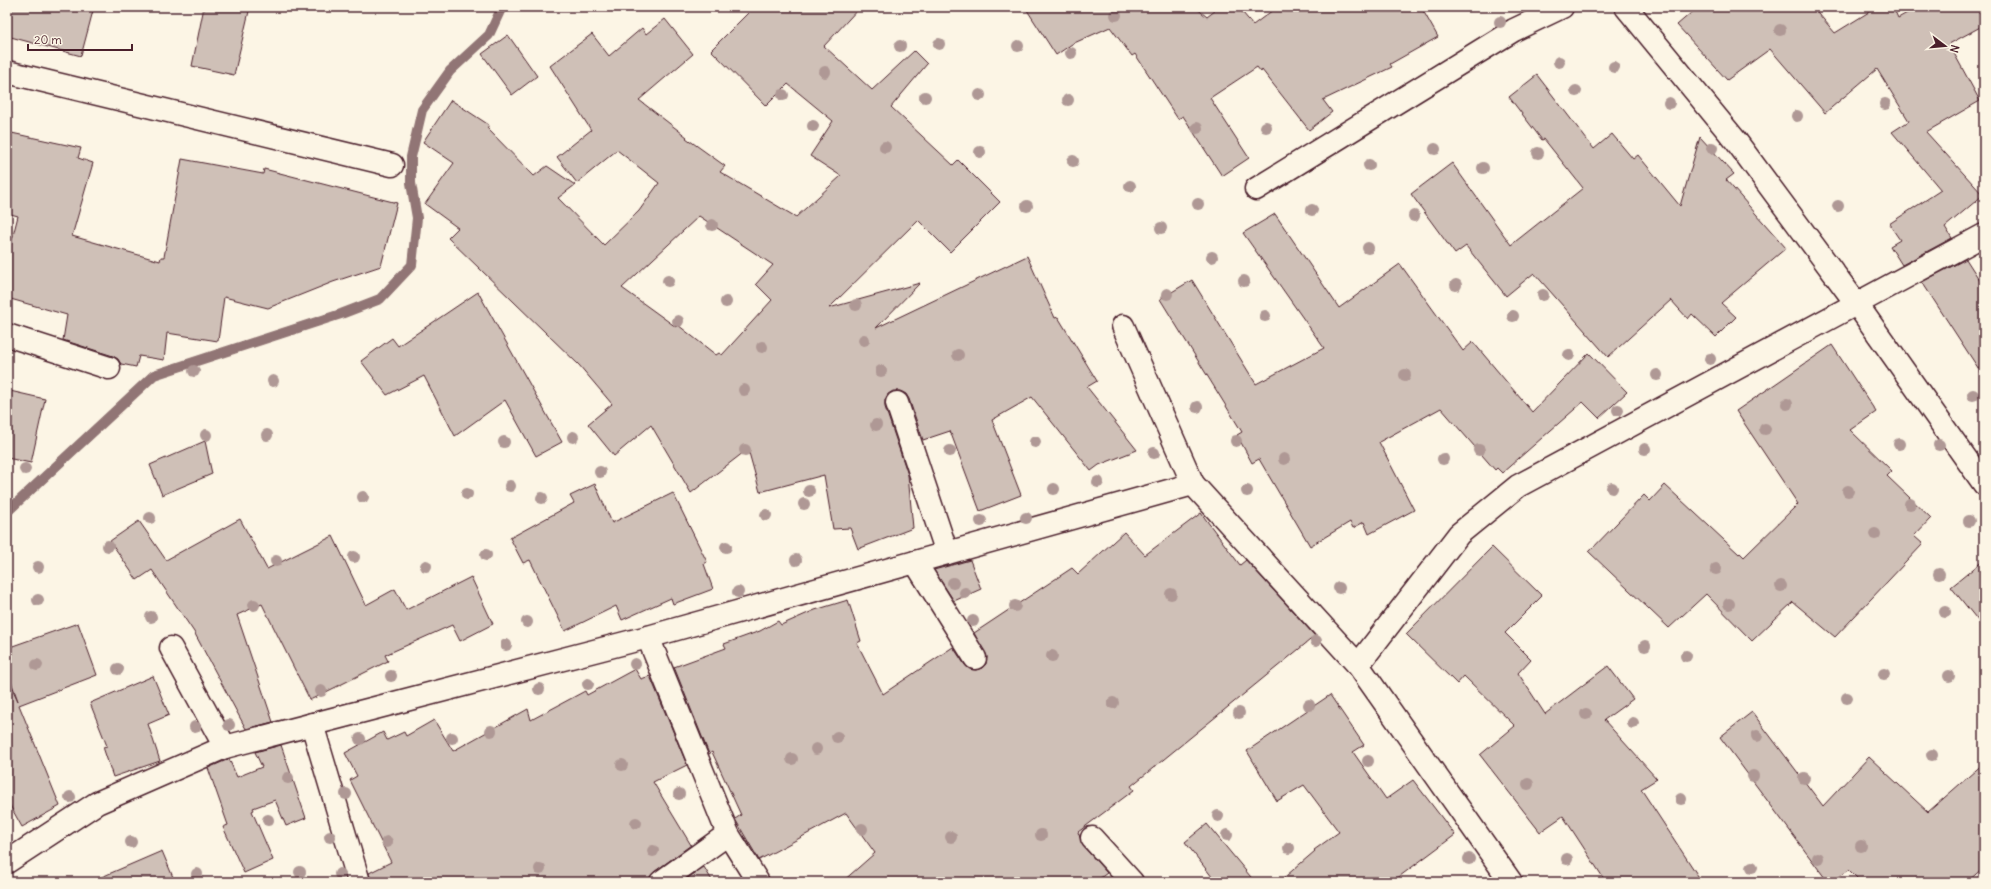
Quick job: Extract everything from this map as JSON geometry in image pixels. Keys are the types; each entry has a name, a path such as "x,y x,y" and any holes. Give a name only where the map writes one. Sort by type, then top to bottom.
{"street":[{"path":"1256,189 1514,30 1562,7"},
{"path":"1626,7 1736,141 1856,303 1984,484"},
{"path":"7,72 392,165"},
{"path":"1358,665 1459,534 1518,486 1984,235"},
{"path":"1123,326 1193,484 1358,665 1501,879"},
{"path":"7,335 109,368"},
{"path":"897,403 947,553"},
{"path":"7,862 97,803 225,747 648,637 1193,484"},
{"path":"915,562 975,658"},
{"path":"648,637 728,834 758,882"},
{"path":"171,648 225,747"},
{"path":"312,724 359,882"},
{"path":"661,882 728,834"},
{"path":"1092,838 1132,882"}],"building":[{"path":"7,7 94,7 81,56 7,36"},
{"path":"204,7 250,7 234,75 192,66"},
{"path":"754,7 860,7 824,46 872,90 914,51 927,64 891,107 953,165 958,160 1000,202 950,252 918,220 829,308 920,283 876,328 1027,256 1055,318 1058,317 1097,381 1087,387 1137,450 1099,465 1091,471 1032,397 992,420 1021,495 980,511 950,431 923,440 906,394 900,391 893,391 888,394 885,400 885,407 908,475 913,528 858,549 850,528 833,529 824,475 760,492 748,449 691,493 651,425 614,456 588,424 612,404 579,365 448,238 458,228 425,204 454,163 423,142 451,100 489,125 487,128 534,176 547,166 575,185 558,198 604,245 639,211 659,183 617,150 577,183 557,157 591,130 550,66 592,34 609,56 642,28 646,34 665,19 693,54 639,100 687,137 686,138 725,166 720,172 796,217 841,176 810,156 833,121 788,84 766,106 711,50","holes":["699,216 773,265 756,284 772,300 722,355 719,353 716,355 678,325 676,327 622,288"]},
{"path":"1025,7 1195,7 1207,17 1220,7 1238,7 1253,25 1277,7 1421,7 1438,37 1390,64 1392,67 1323,100 1332,112 1309,130 1262,70 1261,72 1257,67 1210,98 1249,158 1222,176 1183,116 1178,119 1135,54 1132,56 1110,27 1072,44 1056,55"},
{"path":"1698,7 1813,7 1835,33 1877,7 1893,7 1898,18 1918,7 1984,7 1984,25 1949,44 1980,101 1926,132 1983,195 1945,227 1952,238 1902,265 1890,246 1900,240 1889,224 1941,190 1892,132 1909,121 1877,69 1825,113 1770,49 1727,80 1677,25"},
{"path":"508,35 537,76 512,95 482,54"},
{"path":"1537,75 1594,149 1612,134 1633,159 1638,155 1680,206 1700,137 1734,174 1726,180 1786,248 1721,303 1736,317 1716,337 1692,314 1688,319 1671,300 1608,357 1534,273 1506,296 1466,246 1455,254 1411,194 1452,163 1511,245 1583,188 1544,139 1542,140 1509,97"},
{"path":"7,132 81,148 78,158 93,163 72,236 160,261 161,257 164,257 182,159 263,174 264,169 397,203 381,266 333,282 268,308 224,297 218,341 167,333 164,360 139,356 136,367 121,364 118,359 113,356 63,340 67,315 7,298 7,259 18,216 7,213"},
{"path":"1275,214 1339,308 1400,264 1463,351 1473,342 1532,412 1589,353 1627,392 1599,418 1583,402 1502,473 1497,468 1495,470 1441,408 1379,442 1414,510 1369,534 1364,522 1353,528 1350,522 1310,546 1259,459 1252,463 1237,435 1242,432 1160,299 1192,280 1256,384 1324,348 1243,233"},
{"path":"1966,259 1984,287 1984,377 1922,282"},
{"path":"478,292 562,442 536,456 505,400 455,436 424,376 387,395 361,361 392,338 398,346"},
{"path":"1832,345 1876,412 1850,430 1892,471 1887,476 1931,518 1914,536 1923,544 1835,637 1793,602 1752,641 1706,594 1669,628 1589,552 1644,495 1650,501 1665,485 1744,557 1798,504 1736,411"},
{"path":"10,391 45,399 31,463 7,458 7,407"},
{"path":"205,441 212,474 162,495 150,465"},
{"path":"595,484 612,523 673,493 707,562 704,564 713,589 673,604 671,598 622,620 616,606 565,631 530,560 523,563 510,538 574,503 570,496"},
{"path":"1201,513 1240,565 1246,560 1315,636 1131,786 1134,790 1078,832 1083,846 1107,873 1095,882 842,882 875,853 846,813 759,860 735,819 741,815 712,752 709,754 674,667 726,648 724,644 760,631 778,621 781,625 815,610 848,600 861,641 857,643 883,694 953,647 965,665 970,669 976,670 982,668 986,664 987,657 974,633 1072,568 1078,574 1124,532 1145,555"},
{"path":"240,519 267,569 333,536 366,605 395,589 406,610 471,577 493,624 460,641 452,625 385,655 388,661 310,700 262,604 237,615 273,722 246,729 194,632 152,570 137,580 110,541 139,521 166,560"},
{"path":"1492,547 1542,596 1505,633 1531,659 1518,673 1545,714 1608,666 1633,699 1604,720 1657,779 1641,789 1702,882 1606,882 1563,816 1540,832 1480,755 1515,726 1464,676 1457,684 1406,634"},
{"path":"970,560 981,589 954,601 934,570"},
{"path":"1984,560 1984,628 1951,587"},
{"path":"78,623 97,675 19,705 60,806 22,827 7,800 7,677 18,701 7,670 7,648"},
{"path":"635,669 641,679 650,676 687,765 653,782 691,845 654,872 650,877 649,882 371,882 369,873 391,862 350,780 357,776 345,753 383,732 387,740 404,732 406,736 434,720 453,751 528,709 531,720 585,691 587,695"},
{"path":"153,676 169,715 148,724 160,761 113,777 103,747 107,746 90,703"},
{"path":"1330,695 1364,745 1353,752 1386,799 1413,780 1455,835 1392,882 1279,882 1315,851 1314,850 1339,832 1304,785 1277,801 1247,751"},
{"path":"1752,712 1823,806 1869,757 1928,812 1984,763 1984,867 1967,882 1861,882 1849,870 1832,882 1828,882 1720,737"},
{"path":"281,745 306,818 286,826 275,800 253,808 254,810 252,811 273,860 244,873 223,827 228,825 208,768 229,759 237,777 262,767 255,752"},
{"path":"1207,824 1255,882 1216,882 1185,842"},
{"path":"162,851 175,882 90,882"},
{"path":"704,867 713,882 682,882"}],"waterway":[{"path":"7,512 154,375 341,314 380,299 412,265 417,218 411,183 411,157 422,110 450,71 489,35 502,7"}]}
